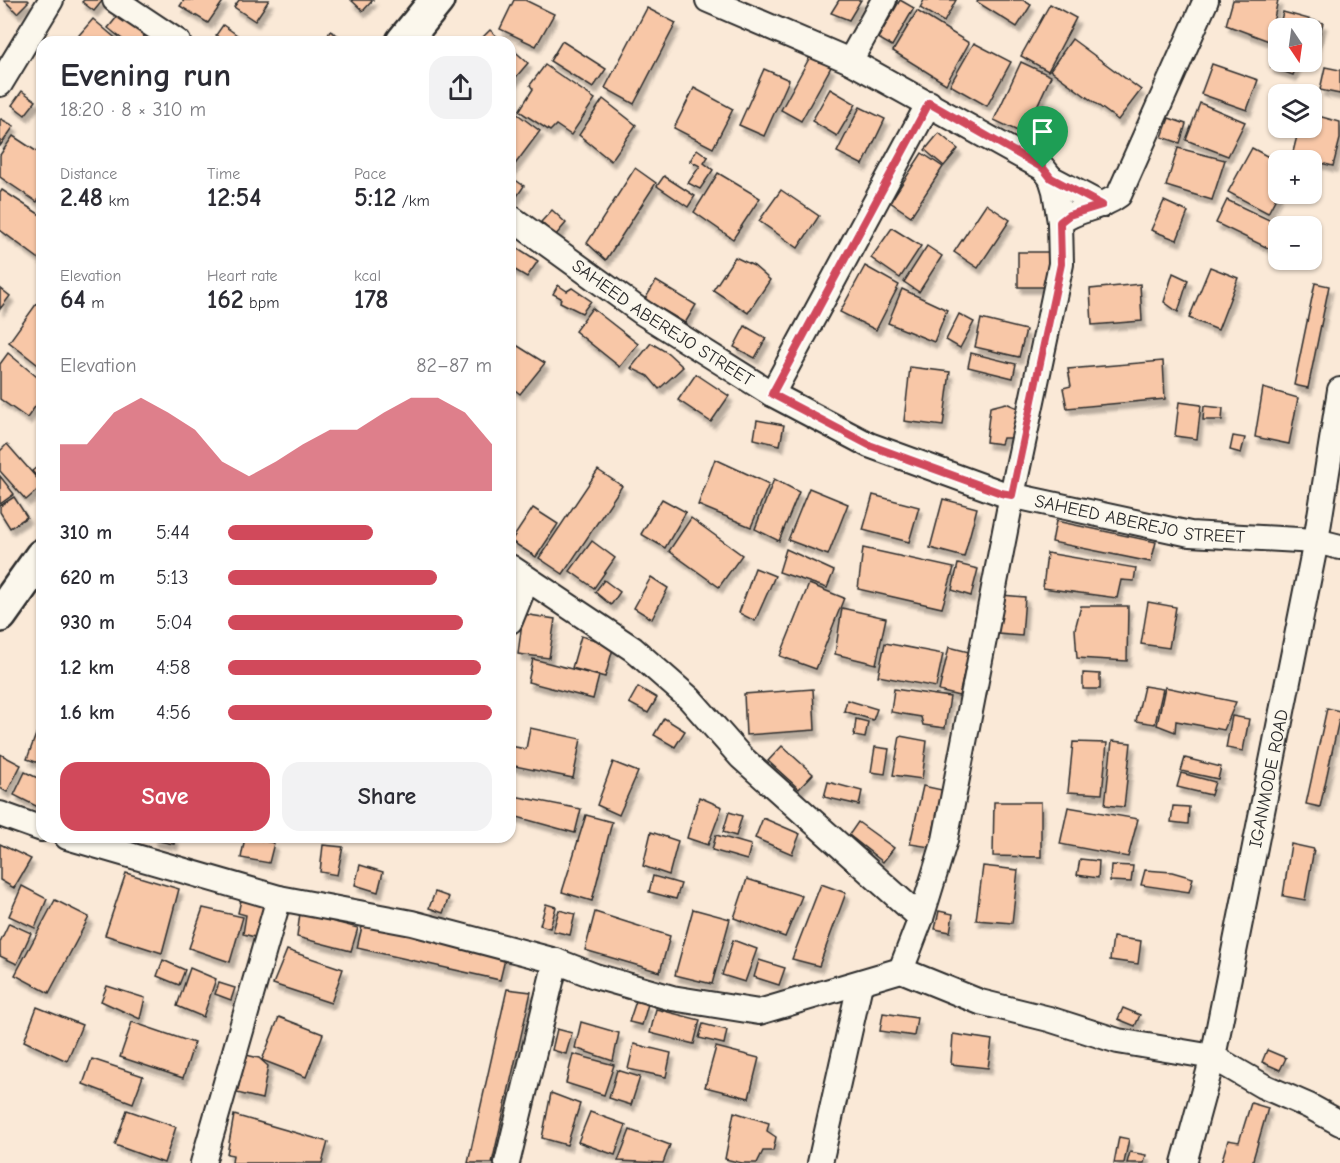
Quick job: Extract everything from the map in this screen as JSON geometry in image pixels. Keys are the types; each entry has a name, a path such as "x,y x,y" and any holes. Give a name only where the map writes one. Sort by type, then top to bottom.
{"street":[{"path":"0,84 51,0"},
{"path":"115,0 168,36"},
{"path":"408,36 437,0"},
{"path":"708,0 850,61 929,103 1043,168 1051,178 1055,190 1060,222 1061,264 1012,495 945,840 902,970"},
{"path":"850,61 884,0"},
{"path":"1060,222 1069,215 1110,202 1119,195 1206,0"},
{"path":"772,394 929,103"},
{"path":"1051,178 1102,205"},
{"name":"SAHEED ABEREJO STREET","path":"516,221 643,314 772,394 869,445 1001,493 1190,534 1316,541 1340,547"},
{"name":"IGANMODE ROAD","path":"1184,1163 1213,1057 1316,541 1340,390"},
{"path":"0,615 36,564"},
{"path":"516,589 519,573 633,649 690,699 741,757 921,918"},
{"path":"0,814 36,827"},
{"path":"88,843 279,898 412,923 556,961 595,976 672,998 759,1012 902,970 980,1002 1049,1019 1118,1041 1213,1057 1263,1086 1309,1106 1340,1123"},
{"path":"203,1163 279,898"},
{"path":"507,1163 556,961"},
{"path":"820,1163 860,984"}],"building":[{"path":"4,0 28,0 29,1 17,13"},
{"path":"84,0 103,0 94,11 82,2"},
{"path":"184,0 224,0 208,23 180,6"},
{"path":"239,0 269,0 255,21 234,7"},
{"path":"351,0 373,0 363,11"},
{"path":"514,0 525,0 554,14 536,46 500,29"},
{"path":"839,0 861,0 849,20 831,13"},
{"path":"900,0 914,8 892,46 878,38"},
{"path":"924,0 956,0 944,22 920,8"},
{"path":"978,0 1023,0 1031,5 1017,27 977,2"},
{"path":"1233,0 1278,0 1274,18 1268,18 1268,41 1226,25"},
{"path":"1050,4 1076,18 1048,71 1021,56"},
{"path":"647,8 676,23 634,104 605,88"},
{"path":"917,11 969,43 946,84 893,51"},
{"path":"121,12 147,32 144,36 118,36 108,28"},
{"path":"1283,12 1305,18 1282,18"},
{"path":"93,19 113,36 78,36"},
{"path":"223,25 239,36 217,36"},
{"path":"490,30 496,36 484,36"},
{"path":"330,31 339,36 328,36"},
{"path":"1072,39 1141,90 1118,120 1050,70"},
{"path":"562,41 606,69 593,88 550,61"},
{"path":"974,43 1011,62 987,106 950,85"},
{"path":"516,52 528,63 516,77"},
{"path":"811,55 831,67 801,121 781,110"},
{"path":"1021,62 1051,76 1024,134 994,120"},
{"path":"1212,64 1258,80 1247,110 1201,94"},
{"path":"545,65 595,99 571,135 556,125 550,131 519,111 533,89 530,85"},
{"path":"1325,67 1340,70 1340,94 1322,90"},
{"path":"764,69 789,80 764,136 739,125"},
{"path":"694,88 733,109 713,148 674,128"},
{"path":"830,89 856,104 837,136 812,121"},
{"path":"22,91 36,101 25,115 12,105"},
{"path":"603,99 636,125 611,161 579,135"},
{"path":"1200,103 1245,122 1228,156 1186,140"},
{"path":"860,107 885,119 863,165 837,152"},
{"path":"516,113 540,131 516,163"},
{"path":"1322,117 1340,122 1340,139 1333,166 1322,163 1322,150 1294,150 1296,138 1322,138"},
{"path":"1169,118 1186,124 1180,143 1162,137"},
{"path":"0,120 14,126 0,146"},
{"path":"939,133 958,149 944,166 925,150"},
{"path":"13,136 36,151 36,201 0,177 0,155"},
{"path":"1178,148 1225,160 1212,200 1166,186"},
{"path":"1252,148 1268,157 1268,204 1273,204 1268,213 1228,192"},
{"path":"697,149 708,157 704,163 713,170 700,189 688,183 700,166 690,161"},
{"path":"922,153 943,167 911,216 890,202"},
{"path":"635,168 656,183 606,260 587,243"},
{"path":"718,173 760,198 733,239 694,212"},
{"path":"664,176 695,196 688,207 657,186"},
{"path":"516,180 524,186 516,198"},
{"path":"2,190 36,212 36,257 0,230 0,193"},
{"path":"781,190 819,216 798,248 759,221"},
{"path":"1227,200 1268,219 1268,248 1216,223"},
{"path":"1164,201 1188,212 1177,240 1151,230"},
{"path":"986,204 1010,220 978,268 954,252"},
{"path":"552,210 566,223 555,236 541,222"},
{"path":"892,228 921,246 900,278 871,258"},
{"path":"927,246 942,256 919,292 904,282"},
{"path":"516,247 538,261 527,277 516,271"},
{"path":"1018,252 1051,252 1051,287 1018,287"},
{"path":"735,257 754,266 770,280 748,313 713,290"},
{"path":"865,266 899,285 876,330 840,312"},
{"path":"1210,267 1238,278 1218,330 1189,318"},
{"path":"1173,273 1188,280 1178,312 1164,302"},
{"path":"656,281 696,305 685,323 645,299"},
{"path":"1315,283 1329,286 1308,388 1294,385"},
{"path":"1140,284 1142,321 1092,325 1090,289"},
{"path":"558,285 567,291 572,288 591,301 582,313 560,302 561,298 553,294"},
{"path":"0,288 10,296 0,309"},
{"path":"902,289 947,310 934,342 888,323"},
{"path":"36,304 36,363 9,342"},
{"path":"592,308 638,344 620,367 575,331"},
{"path":"959,314 974,322 960,348 946,340"},
{"path":"981,319 1026,330 1019,357 975,347"},
{"path":"745,326 766,338 755,358 734,347"},
{"path":"651,343 668,353 683,367 659,389 648,376 631,368"},
{"path":"516,345 545,363 520,394 516,391"},
{"path":"8,353 36,376 36,405 27,418 0,399 0,364"},
{"path":"971,353 1016,364 1013,378 968,367"},
{"path":"1163,361 1165,399 1067,408 1063,388 1071,386 1068,369"},
{"path":"910,367 950,372 943,426 904,421"},
{"path":"696,374 729,396 711,422 678,400"},
{"path":"1263,388 1298,398 1289,444 1255,437"},
{"path":"1179,402 1201,405 1197,439 1175,436"},
{"path":"1006,403 1020,409 1016,438 1003,438 1001,444 986,442 990,407"},
{"path":"1204,406 1223,408 1222,420 1203,420"},
{"path":"757,420 784,425 780,445 754,439"},
{"path":"1233,436 1245,438 1241,453 1230,450"},
{"path":"7,444 36,477 36,491 26,500 0,471 0,451"},
{"path":"715,459 769,484 751,527 698,505"},
{"path":"598,470 622,486 563,574 539,558"},
{"path":"0,476 14,494 0,504"},
{"path":"774,479 799,492 779,541 755,529"},
{"path":"809,488 848,504 828,555 788,540"},
{"path":"873,495 919,507 909,542 863,530"},
{"path":"14,497 27,517 10,528 0,512 0,506"},
{"path":"662,499 686,512 665,548 641,534"},
{"path":"943,499 977,508 964,557 930,548"},
{"path":"533,508 558,524 536,557 516,544 516,534"},
{"path":"691,518 742,555 719,587 669,551"},
{"path":"1056,521 1156,542 1151,562 1052,542"},
{"path":"592,541 615,558 594,588 570,571"},
{"path":"863,548 954,568 942,608 858,589"},
{"path":"786,549 834,571 827,588 779,572"},
{"path":"1047,553 1136,568 1134,581 1121,580 1117,598 1043,588"},
{"path":"958,564 978,569 971,596 952,590"},
{"path":"755,568 775,576 755,621 739,613"},
{"path":"651,577 668,588 652,619 634,608"},
{"path":"604,580 620,592 611,605 595,592"},
{"path":"809,584 844,598 816,669 780,656"},
{"path":"1001,595 1025,597 1022,636 998,634"},
{"path":"1148,602 1176,607 1169,648 1141,644"},
{"path":"1081,606 1128,606 1127,661 1077,658 1075,629"},
{"path":"842,608 886,618 876,664 835,654"},
{"path":"523,614 555,619 549,658 518,654"},
{"path":"581,636 614,645 605,677 572,668"},
{"path":"885,643 943,654 936,687 878,676"},
{"path":"949,647 969,652 959,696 939,691"},
{"path":"533,659 599,676 593,699 528,682"},
{"path":"1083,673 1100,674 1100,689 1083,689"},
{"path":"1144,686 1163,689 1155,724 1136,721"},
{"path":"638,687 657,698 648,713 629,703"},
{"path":"1165,687 1236,702 1224,730 1176,721 1175,732 1157,725"},
{"path":"813,689 815,730 746,735 744,694"},
{"path":"894,689 950,697 945,728 923,725 921,717 891,712"},
{"path":"847,700 877,709 873,720 844,711"},
{"path":"1327,708 1340,711 1340,715 1320,807 1306,804"},
{"path":"1232,716 1249,719 1243,751 1226,748"},
{"path":"664,718 685,731 675,747 654,735"},
{"path":"856,719 868,722 865,738 854,736"},
{"path":"530,728 581,739 573,778 516,766 516,747 526,749"},
{"path":"36,734 36,762 27,759"},
{"path":"900,736 927,741 922,779 893,775"},
{"path":"1112,741 1131,743 1124,807 1105,805"},
{"path":"1073,742 1107,743 1102,794 1068,792"},
{"path":"782,746 813,774 799,789 768,761"},
{"path":"875,747 889,749 885,774 871,772"},
{"path":"0,754 21,765 7,792 0,788"},
{"path":"1185,758 1221,767 1218,779 1181,771"},
{"path":"613,762 638,772 619,815 597,805"},
{"path":"25,772 36,777 36,806 14,795"},
{"path":"1181,773 1215,782 1211,795 1177,787"},
{"path":"828,782 862,791 859,805 824,797"},
{"path":"923,786 942,790 930,847 910,844"},
{"path":"516,796 581,809 575,833 516,817"},
{"path":"699,797 722,807 708,845 687,838"},
{"path":"994,802 1041,802 1041,857 993,856"},
{"path":"1173,806 1189,807 1188,824 1171,822"},
{"path":"1068,807 1138,819 1128,857 1060,844"},
{"path":"729,812 742,816 736,836 723,832"},
{"path":"586,815 612,822 592,901 562,892"},
{"path":"763,818 800,834 792,854 755,838"},
{"path":"858,822 894,848 883,862 849,835"},
{"path":"651,832 678,841 669,875 643,866"},
{"path":"716,835 751,845 747,860 712,850"},
{"path":"244,843 274,843 269,863 241,858"},
{"path":"0,844 31,859 14,888 0,880"},
{"path":"1291,844 1314,849 1305,900 1283,896"},
{"path":"323,845 343,847 337,875 320,872"},
{"path":"1080,859 1099,861 1098,878 1077,875"},
{"path":"360,865 383,872 378,892 355,885"},
{"path":"1111,865 1133,866 1131,882 1110,881"},
{"path":"983,866 1018,870 1012,923 976,920"},
{"path":"1145,870 1172,872 1193,878 1189,892 1141,885"},
{"path":"126,873 179,889 162,953 105,935"},
{"path":"653,876 681,884 676,899 649,892"},
{"path":"747,879 802,896 785,937 734,918"},
{"path":"821,884 846,893 819,966 792,959"},
{"path":"22,886 47,899 35,928 9,916"},
{"path":"435,892 449,897 443,913 429,908"},
{"path":"55,900 89,917 49,993 15,975"},
{"path":"241,900 266,907 255,937 243,934 246,915 238,913"},
{"path":"546,904 556,907 550,928 540,925"},
{"path":"203,908 243,917 230,962 189,948"},
{"path":"693,909 730,919 712,984 675,975"},
{"path":"559,910 575,914 570,935 553,931"},
{"path":"939,911 953,914 950,932 935,929"},
{"path":"595,912 670,936 660,972 585,950"},
{"path":"300,913 358,928 351,951 297,937"},
{"path":"363,922 506,955 500,980 357,948"},
{"path":"9,923 31,933 17,964 0,956 0,942"},
{"path":"1113,937 1141,941 1138,964 1110,960"},
{"path":"733,940 757,949 745,982 722,975"},
{"path":"287,950 343,969 331,1003 273,984"},
{"path":"163,960 185,970 179,985 157,976"},
{"path":"759,960 785,968 779,985 754,977"},
{"path":"190,968 216,979 203,1017 177,1006"},
{"path":"219,983 235,988 231,1000 215,994"},
{"path":"107,986 145,998 140,1019 101,1001"},
{"path":"507,989 531,992 492,1163 468,1163"},
{"path":"636,1001 648,1004 642,1025 629,1022"},
{"path":"37,1007 82,1025 67,1061 24,1041"},
{"path":"1123,1008 1140,1015 1135,1026 1118,1019"},
{"path":"656,1009 700,1020 694,1044 650,1033"},
{"path":"883,1013 917,1018 914,1036 880,1031"},
{"path":"279,1017 323,1034 306,1077 262,1060"},
{"path":"132,1022 194,1043 183,1078 120,1057"},
{"path":"581,1022 619,1033 613,1061 575,1048"},
{"path":"703,1024 727,1030 724,1044 699,1038"},
{"path":"557,1029 572,1033 566,1054 552,1050"},
{"path":"953,1034 992,1040 988,1068 951,1064"},
{"path":"634,1044 671,1053 666,1077 628,1069"},
{"path":"716,1047 759,1058 749,1098 705,1087"},
{"path":"1267,1050 1286,1058 1280,1070 1262,1062"},
{"path":"573,1054 614,1065 604,1095 566,1083"},
{"path":"246,1055 259,1058 268,1066 262,1099 237,1093"},
{"path":"92,1059 143,1076 133,1103 83,1084"},
{"path":"617,1070 640,1077 631,1105 609,1098"},
{"path":"551,1093 580,1104 567,1145 542,1138"},
{"path":"1251,1103 1268,1108 1252,1163 1221,1163 1228,1140 1239,1142"},
{"path":"127,1110 176,1127 164,1163 115,1145"},
{"path":"590,1112 626,1125 615,1155 578,1142"},
{"path":"734,1112 769,1123 767,1131 776,1137 773,1151 763,1151 757,1163 742,1163 725,1159"},
{"path":"234,1115 328,1142 322,1163 232,1163 233,1155 227,1154"},
{"path":"630,1130 670,1145 663,1163 618,1161"},
{"path":"1119,1137 1129,1139 1124,1163 1114,1163"},
{"path":"1130,1152 1146,1155 1144,1163 1127,1163"}],"route":[{"path":"929,103 1043,168 1051,178 1102,205 1083,209 1060,222 1061,264 1012,495 869,445 772,394 929,103"}]}
